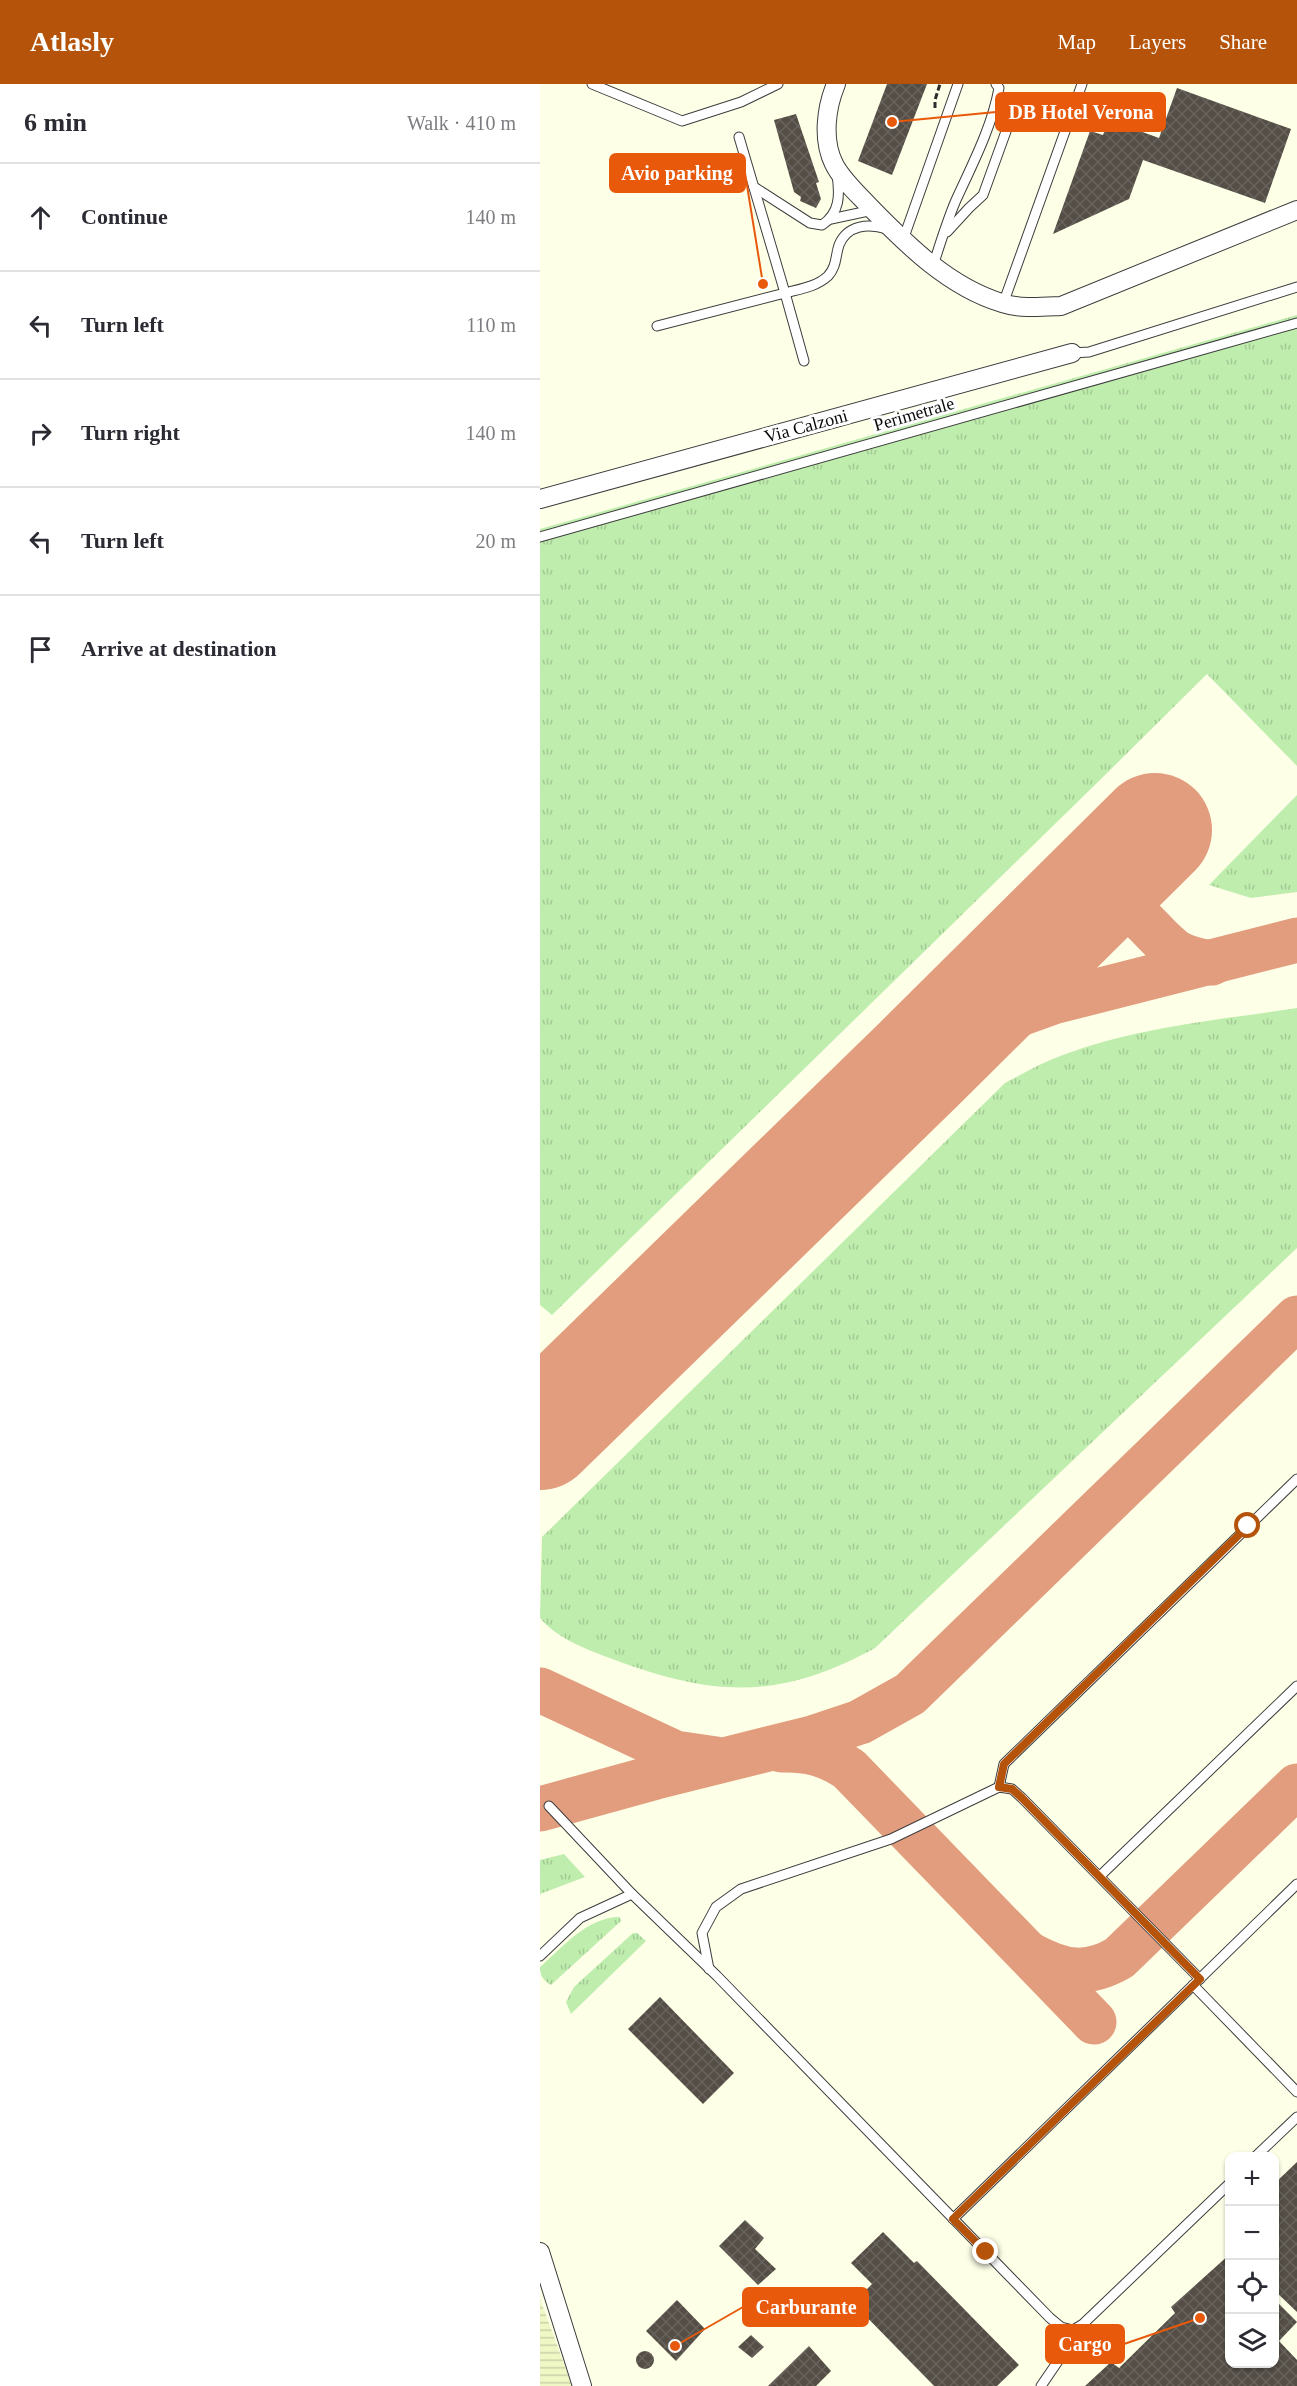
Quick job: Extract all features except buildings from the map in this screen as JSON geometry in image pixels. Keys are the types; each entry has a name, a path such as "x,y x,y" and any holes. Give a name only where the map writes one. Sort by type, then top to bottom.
{"street":[{"path":"836,84 827,117 828,140 834,164 854,191 898,236 933,266 976,293 1003,304 1035,308 1061,306 1297,210"},
{"name":"Via Calzoni","path":"540,499 1072,353"},
{"path":"540,2252 582,2386"}],"lane":[{"path":"592,84 682,121 741,102 778,84"},
{"path":"657,326 819,284 830,274 836,263 838,248 846,233 855,228 870,226 898,236 958,84"},
{"path":"933,266 996,104 999,88 996,84"},
{"path":"1003,304 1082,84"},
{"path":"943,236 983,195 1013,112"},
{"path":"739,137 804,361"},
{"path":"831,219 837,207 840,192 834,164"},
{"path":"754,187 810,223 822,225 831,219 873,210"},
{"path":"1072,353 1089,352 1297,287"},
{"name":"Perimetrale","path":"540,537 1297,323"},
{"path":"999,1787 1004,1764 1297,1479"},
{"path":"1100,1876 1297,1686"},
{"path":"709,1969 702,1933 716,1907 741,1889 891,1839 999,1787 1012,1789 1100,1876 1297,2092"},
{"path":"549,1806 632,1894 709,1969 1050,2318 1061,2327 1073,2330 1083,2324"},
{"path":"953,2219 1297,1884"},
{"path":"540,1956 580,1918 632,1894"},
{"path":"1261,2152 1297,2117"},
{"path":"1041,2386 1083,2324 1225,2187"}],"green space":[{"path":"1297,315 1297,766 1207,674 552,1315 540,1305 540,529"},
{"path":"1297,795 1297,892 1251,898 1209,885"},
{"path":"1297,1008 1297,1248 875,1648 841,1665 808,1677 777,1684 747,1687 716,1686 684,1681 651,1672 574,1644 540,1618 542,1537 1005,1083 1056,1058 1091,1045 1149,1031"},
{"path":"564,1854 585,1877 540,1894 540,1860"},
{"path":"620,1917 621,1921 551,1985 544,1979 540,1967 576,1934 597,1922"},
{"path":"633,1933 637,1933 646,1941 571,2014 566,2002 574,1987"},
{"path":"540,2299 572,2386 540,2386"}],"taxiway":[{"path":"1072,913 1097,901 1121,904 1131,910 1176,952 1189,958 1212,963"},
{"path":"919,1064 964,1038 1003,1020 1053,1002 1297,940"},
{"path":"540,1809 812,1738 860,1722 910,1694 1297,1318"},
{"path":"540,1690 675,1753 716,1759"},
{"path":"781,1750 800,1750 816,1754 849,1769 1094,2022"},
{"path":"1031,1955 1054,1965 1075,1970 1096,1968 1119,1958 1297,1786"}],"runway":[{"path":"540,1433 919,1064 1155,830"}],"place":[{"name":"DB Hotel Verona","path":"892,122"},
{"name":"Avio parking","path":"763,284"},
{"name":"Cargo","path":"1200,2318"},
{"name":"Carburante","path":"675,2346"}],"route":[{"path":"986,2252 953,2219 1200,1979 1022,1798 1012,1789 999,1787 1004,1764 1248,1526"}]}
